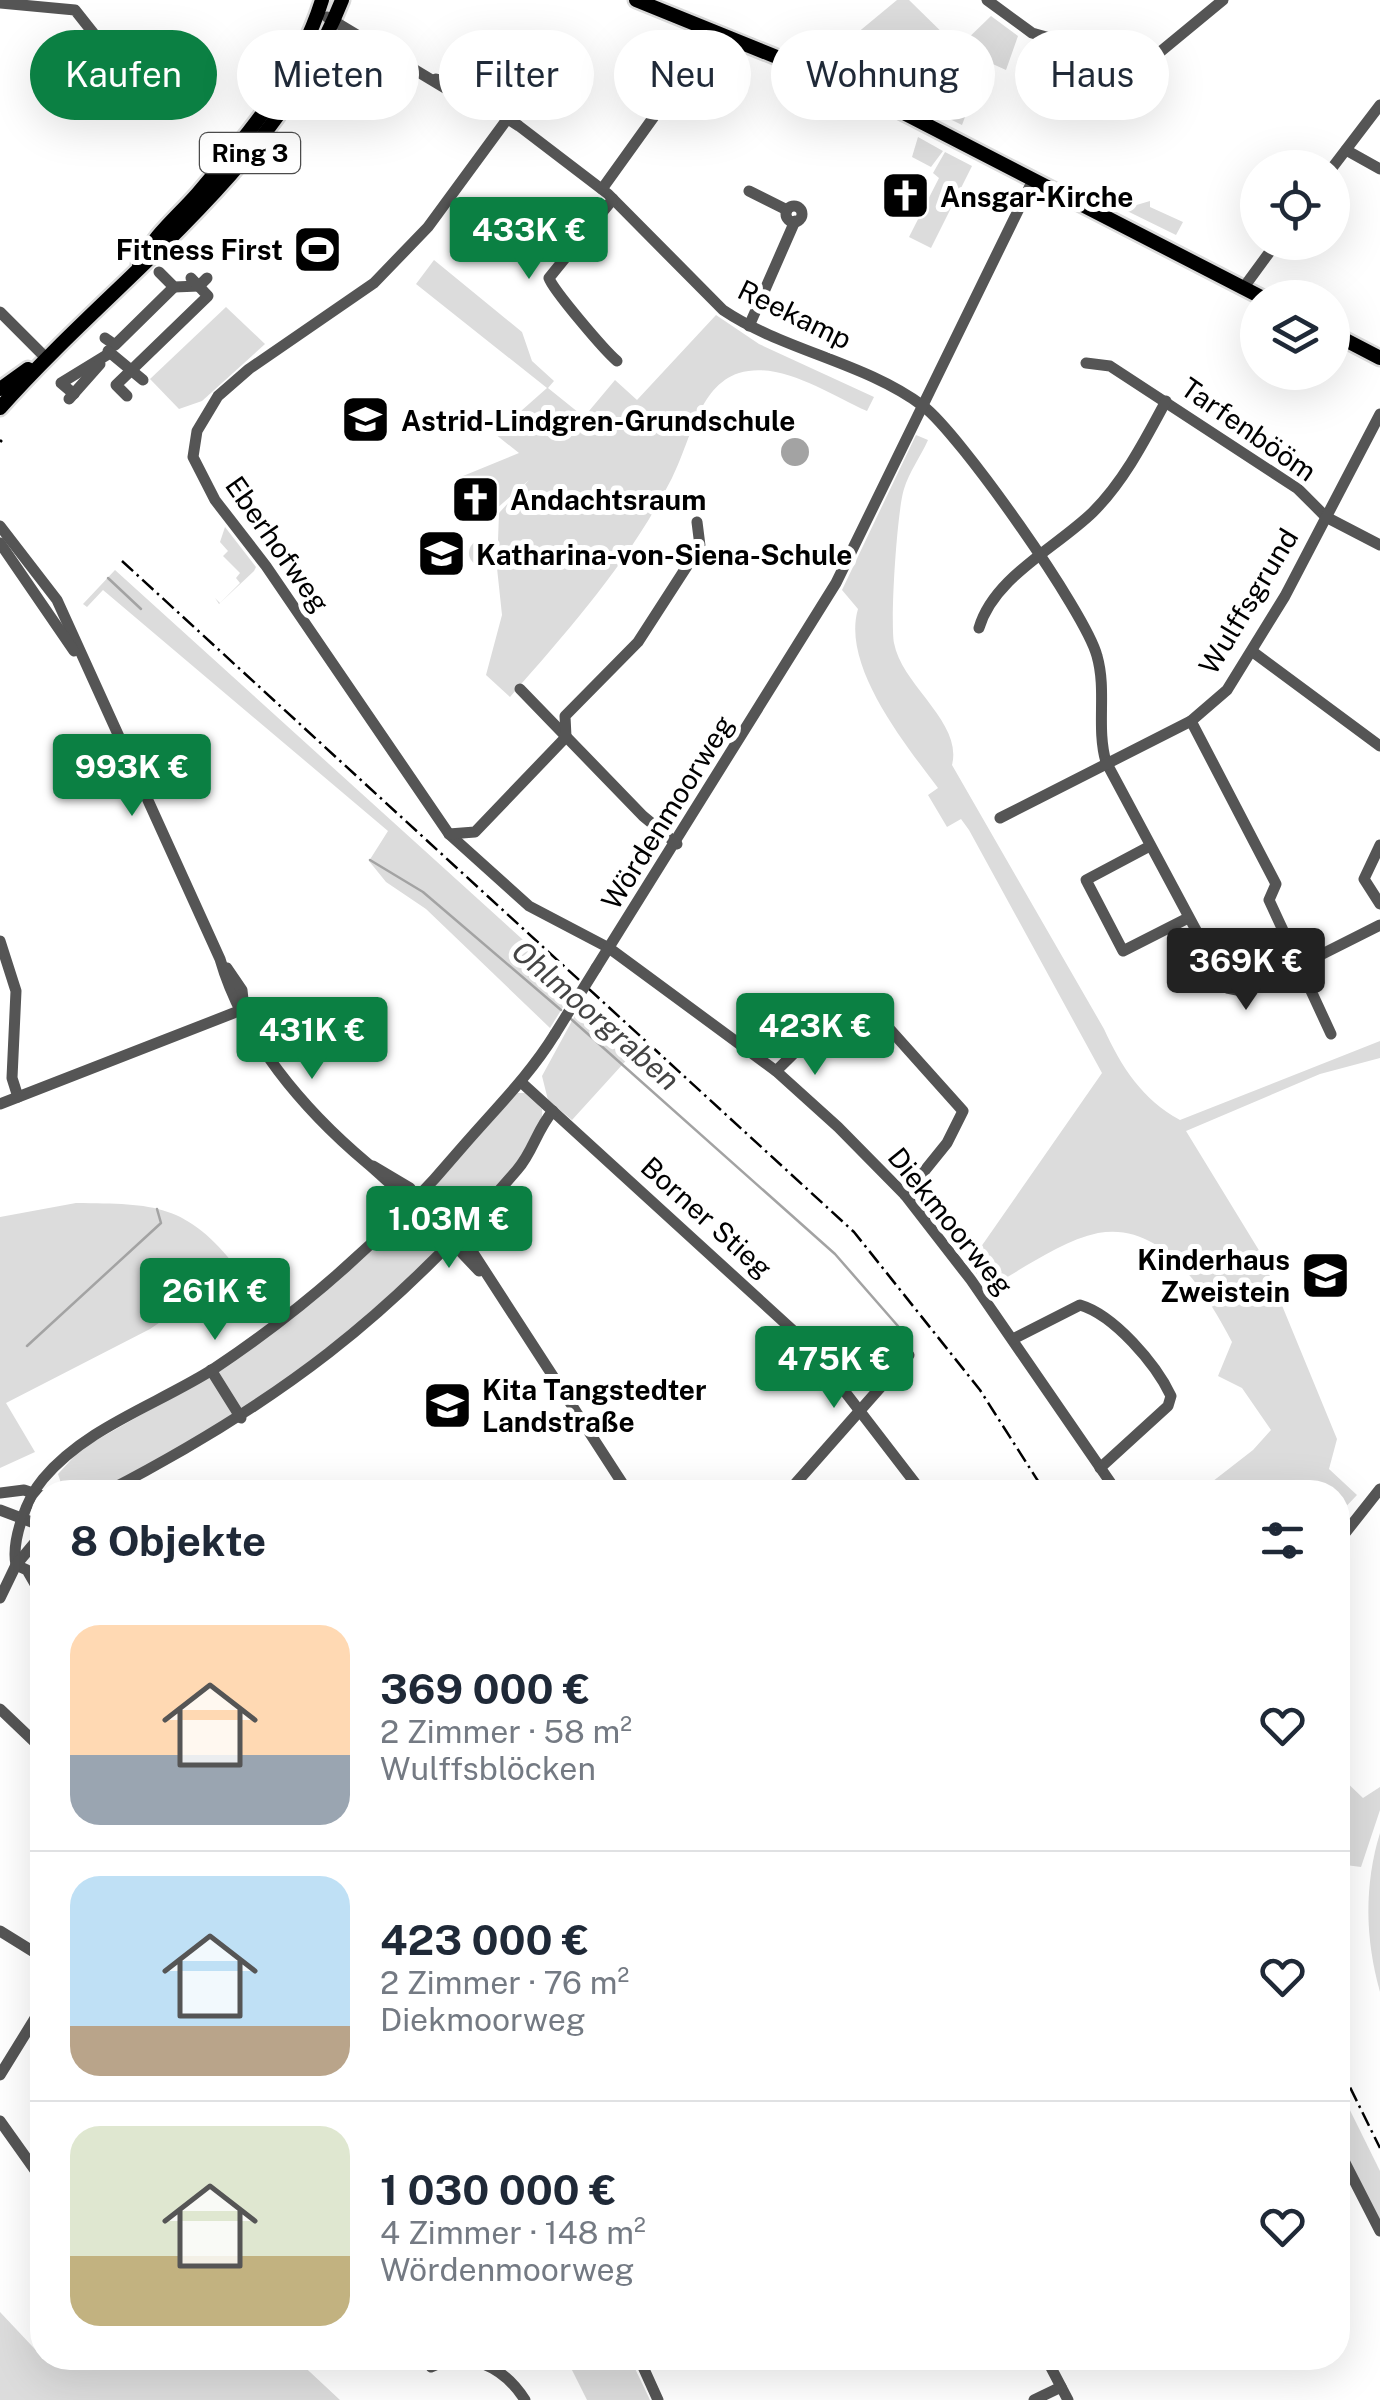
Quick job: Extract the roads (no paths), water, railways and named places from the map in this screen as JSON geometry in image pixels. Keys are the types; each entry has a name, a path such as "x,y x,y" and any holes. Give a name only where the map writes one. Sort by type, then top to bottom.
{"main road":[{"name":"Ring 3","path":"0,408 45,357 139,264 160,252 248,155 303,80 342,0"},
{"path":"636,0 830,76 1240,285"},
{"name":"Ring 3","path":"139,264 150,242 217,170 274,97 305,46 321,6"},
{"path":"1350,342 1380,358"},
{"name":"Ring 3","path":"0,390 45,357"}],"street":[{"path":"987,0 1032,33 1136,62 1160,52 1223,0"},
{"path":"0,3 76,5 94,30"},
{"name":"Reekamp","path":"321,6 334,20 439,80"},
{"path":"1346,150 1380,105"},
{"name":"Eberhofweg","path":"507,120 428,228 385,273 345,306 234,382 208,408 192,444 193,457 215,500 266,566 449,834 475,861 545,916 609,948"},
{"name":"Reekamp","path":"511,120 602,189 723,310 749,326 922,405 1040,556 1080,616 1097,656 1102,693 1100,744 1106,762"},
{"path":"602,189 651,120"},
{"path":"1350,152 1380,169"},
{"name":"Wördenmoorweg","path":"51,1480 79,1446 211,1370 328,1283 416,1199 522,1082 677,844 836,583 1033,180"},
{"path":"749,191 787,210 787,218 796,222 749,326"},
{"path":"613,199 549,278 590,327 596,343 616,360"},
{"path":"159,272 174,287"},
{"path":"108,347 71,396 60,384 174,287 199,281 208,296 116,385 127,396"},
{"path":"0,312 45,357"},
{"path":"108,347 144,380"},
{"name":"Tarfenbööm","path":"1086,363 1110,366 1298,490 1326,517 1380,545"},
{"path":"979,628 984,612 1114,487 1166,401"},
{"name":"Wulffsgrund","path":"1000,818 1191,721 1227,690 1253,652 1380,414"},
{"path":"449,834 475,832 566,737 565,716 638,642 685,572 700,546 697,522"},
{"path":"0,526 56,600 220,959 239,985 244,1009 298,1097 395,1188 416,1199 456,1238 460,1251 486,1277 620,1480"},
{"path":"0,543 82,662"},
{"path":"1253,652 1380,746"},
{"path":"520,690 677,844"},
{"path":"1191,721 1276,884 1269,900 1332,1034"},
{"path":"1106,762 1221,981 1236,992 1247,992 1376,927"},
{"path":"475,832 475,861"},
{"path":"1380,845 1364,878 1380,904"},
{"path":"1150,846 1086,880 1108,923 1123,951 1188,918"},
{"path":"0,941 16,991 12,1078 18,1097"},
{"name":"Diekmoorweg","path":"609,948 776,1071 904,1195 1013,1339 1108,1480"},
{"path":"776,1071 842,1006 853,1001 866,1004 962,1112 948,1143 904,1195"},
{"path":"0,1104 244,1009"},
{"name":"Borner Stieg","path":"522,1082 810,1345 913,1480"},
{"path":"128,1480 242,1418 316,1366 396,1298 521,1166 552,1111"},
{"path":"1013,1339 1080,1306 1096,1310 1163,1380 1171,1396 1168,1406 1100,1468"},
{"path":"799,1480 909,1355"},
{"path":"211,1370 242,1418"},
{"path":"1350,1527 1380,1489"},
{"path":"0,1494 30,1494"},
{"name":"Wördenmoorweg","path":"16,1564 24,1516 30,1507"},
{"path":"0,1510 30,1520"},
{"path":"0,1598 30,1544"},
{"path":"16,1564 30,1575"},
{"path":"0,1709 30,1738"},
{"path":"0,1931 30,1950"},
{"path":"0,2074 30,2026"},
{"path":"0,2121 30,2163"},
{"path":"1350,2172 1380,2231"},
{"path":"498,2370 514,2382 525,2400"},
{"path":"644,2370 658,2400"},
{"path":"1052,2370 1068,2400"},
{"path":"1034,2400 1061,2387"}],"waterway":[{"name":"Ohlmoorgraben","path":"108,578 141,609"},
{"name":"Ohlmoorgraben","path":"370,860 423,892 561,1010"},
{"name":"Ohlmoorgraben","path":"571,1019 835,1254 911,1341"},
{"name":"Ohlmoorgraben","path":"27,1346 161,1223 157,1209"}],"railway":[{"path":"122,561 854,1232 980,1390 1037,1480"},
{"path":"1350,2087 1380,2148"}],"place":[{"name":"Ansgar-Kirche","path":"905,196"},
{"name":"Fitness First","path":"318,249"},
{"name":"Astrid-Lindgren-Grundschule","path":"366,420"},
{"name":"Andachtsraum","path":"475,499"},
{"name":"Katharina-von-Siena-Schule","path":"441,554"},
{"name":"Kinderhaus Zweistein","path":"1325,1275"},
{"name":"Kita Tangstedter Landstraße","path":"447,1405"}]}
